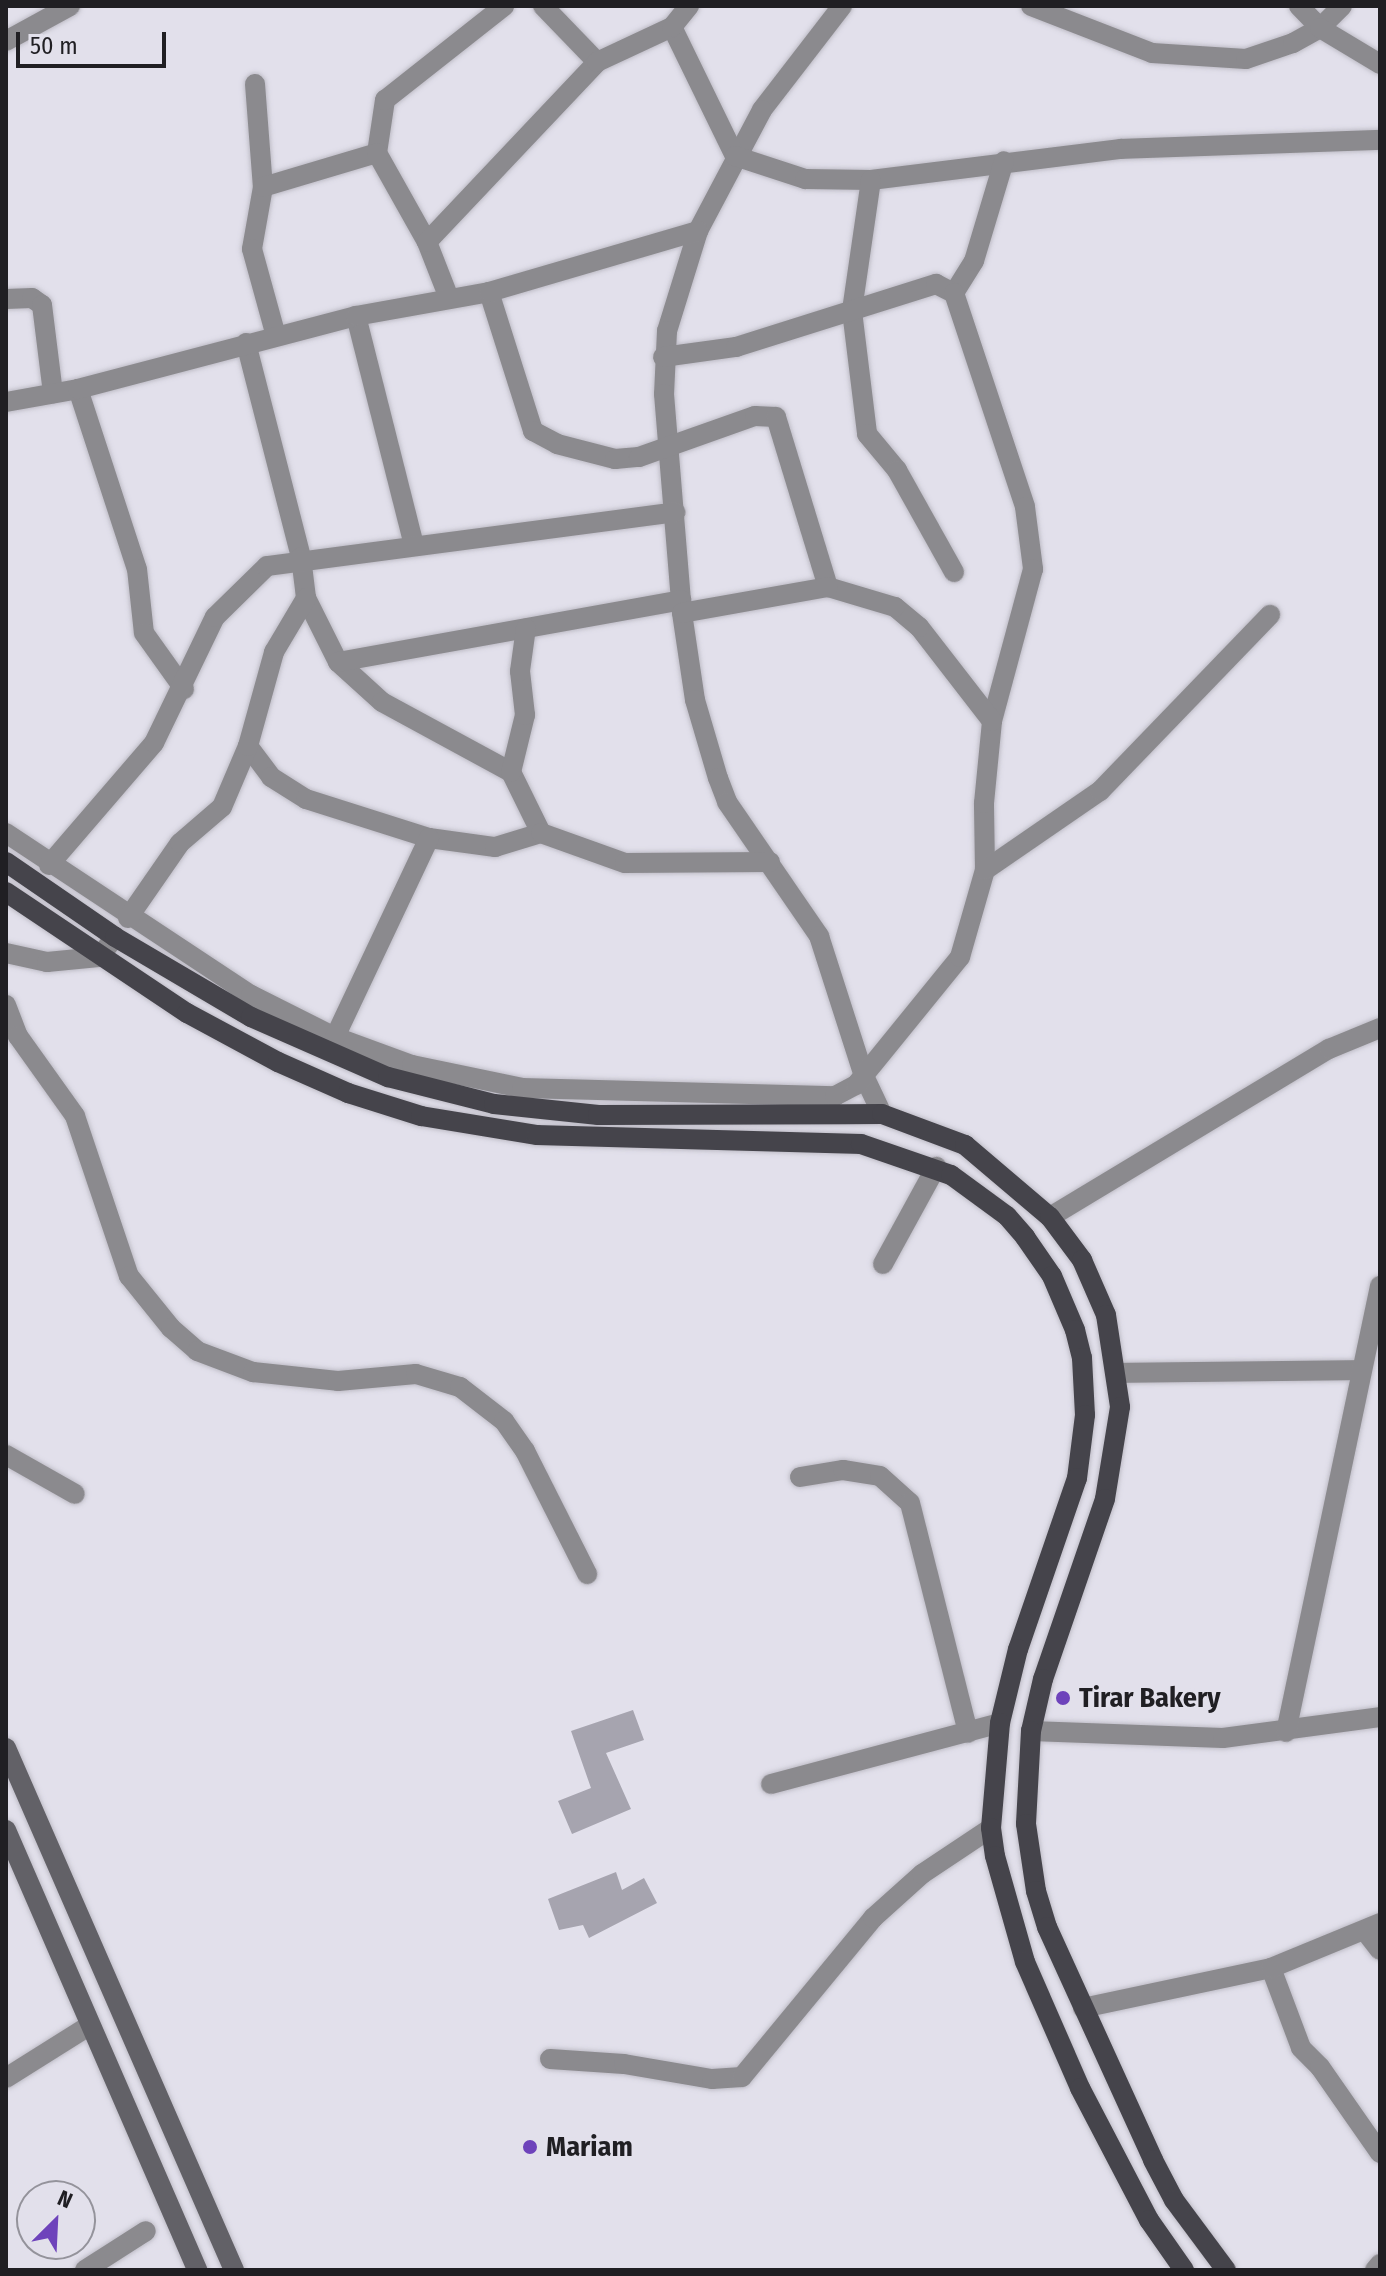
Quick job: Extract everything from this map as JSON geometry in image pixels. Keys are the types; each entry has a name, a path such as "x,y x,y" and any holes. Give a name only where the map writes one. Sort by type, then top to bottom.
{"main road":[{"path":"6,862 115,937 205,991 356,1066 494,1104 598,1115 877,1113 965,1145 1050,1217 1096,1290 1118,1373 1114,1462 1031,1731 1026,1794 1031,1854 1047,1927 1083,2008 1174,2200 1226,2270"},
{"path":"6,892 187,1013 311,1078 421,1116 592,1139 861,1144 943,1171 1007,1216 1052,1276 1075,1330 1085,1383 1077,1478 1018,1649 1000,1723 991,1828 997,1863 1025,1962 1080,2088 1149,2220 1184,2270"},
{"path":"187,1013 205,991"},
{"path":"943,1171 965,1145"},
{"path":"6,1748 234,2270"},
{"path":"6,1830 197,2270"},
{"path":"997,1863 1031,1854"},
{"path":"160,2186 191,2170"}],"street":[{"path":"6,41 70,6"},
{"path":"449,298 427,242 377,153 385,100 504,6"},
{"path":"543,6 597,62"},
{"path":"427,242 597,62 672,27 689,6"},
{"path":"842,6 771,96 735,156 698,231 663,357 681,606 695,700 727,802 770,862 828,956 877,1113"},
{"path":"1031,6 1174,58 1260,56 1320,28 1342,6"},
{"path":"1299,6 1320,28 1380,64"},
{"path":"672,27 735,156 805,179 871,180 1004,161 1178,146 1290,147 1380,140"},
{"path":"255,84 263,187 253,262 276,336"},
{"path":"263,187 377,153"},
{"path":"954,293 974,261 1004,161"},
{"path":"871,180 852,311 867,434 897,470 954,572"},
{"path":"6,402 78,389 356,316 489,292 698,231"},
{"path":"663,357 736,347 936,284 954,293 1025,507 1033,569 992,721 985,870 951,973 864,1076 835,1096"},
{"path":"489,292 533,431 557,444 615,459 670,446 755,416 776,417 828,587"},
{"path":"6,299 32,298 42,305 53,393"},
{"path":"356,316 414,546"},
{"path":"246,343 301,557 306,598 338,662 382,702 511,772 541,833"},
{"path":"78,389 137,569 144,633 184,689"},
{"path":"49,865 154,743 184,689 196,647 215,617 267,566 301,557 414,546 675,512"},
{"path":"338,662 526,628 828,587 895,607 910,618 992,721"},
{"path":"128,918 180,843 222,807 248,746 274,652 306,598"},
{"path":"985,870 1100,791 1270,615"},
{"path":"511,772 525,715 520,671 526,628"},
{"path":"248,746 271,777 306,799 429,838 495,847 541,833 625,863 770,862"},
{"path":"6,833 128,918 251,995 335,1037 412,1065 522,1088 835,1096 877,1113"},
{"path":"335,1037 429,838"},
{"path":"6,953 47,962 99,957 115,937"},
{"path":"6,1005 18,1036 47,1070 75,1116 129,1276 171,1328 197,1351 253,1372 338,1381 416,1374 460,1387 504,1421 525,1451 587,1574"},
{"path":"1050,1217 1329,1049 1380,1028"},
{"path":"883,1264 943,1171"},
{"path":"1286,1732 1327,1552 1359,1370 1380,1286"},
{"path":"1118,1373 1359,1370"},
{"path":"6,1455 75,1494"},
{"path":"800,1477 843,1470 880,1476 910,1503 968,1733"},
{"path":"1031,1731 1158,1739 1286,1732 1380,1717"},
{"path":"771,1784 1000,1723"},
{"path":"550,2059 624,2064 712,2079 742,2077 873,1918 922,1874 991,1828"},
{"path":"1083,2008 1271,1968 1372,1927 1380,1950"},
{"path":"1271,1968 1301,2048 1320,2067 1380,2153"},
{"path":"6,2078 90,2025"},
{"path":"85,2270 146,2231"},
{"path":"1375,2270 1380,2264"}],"building":[{"path":"633,1710 644,1740 606,1753 631,1809 572,1834 558,1801 591,1788 571,1731"},
{"path":"616,1872 622,1890 644,1878 657,1903 589,1938 583,1925 559,1930 548,1899"}],"place":[{"name":"Tirar Bakery","path":"1063,1698"},
{"name":"Mariam","path":"530,2147"}]}
